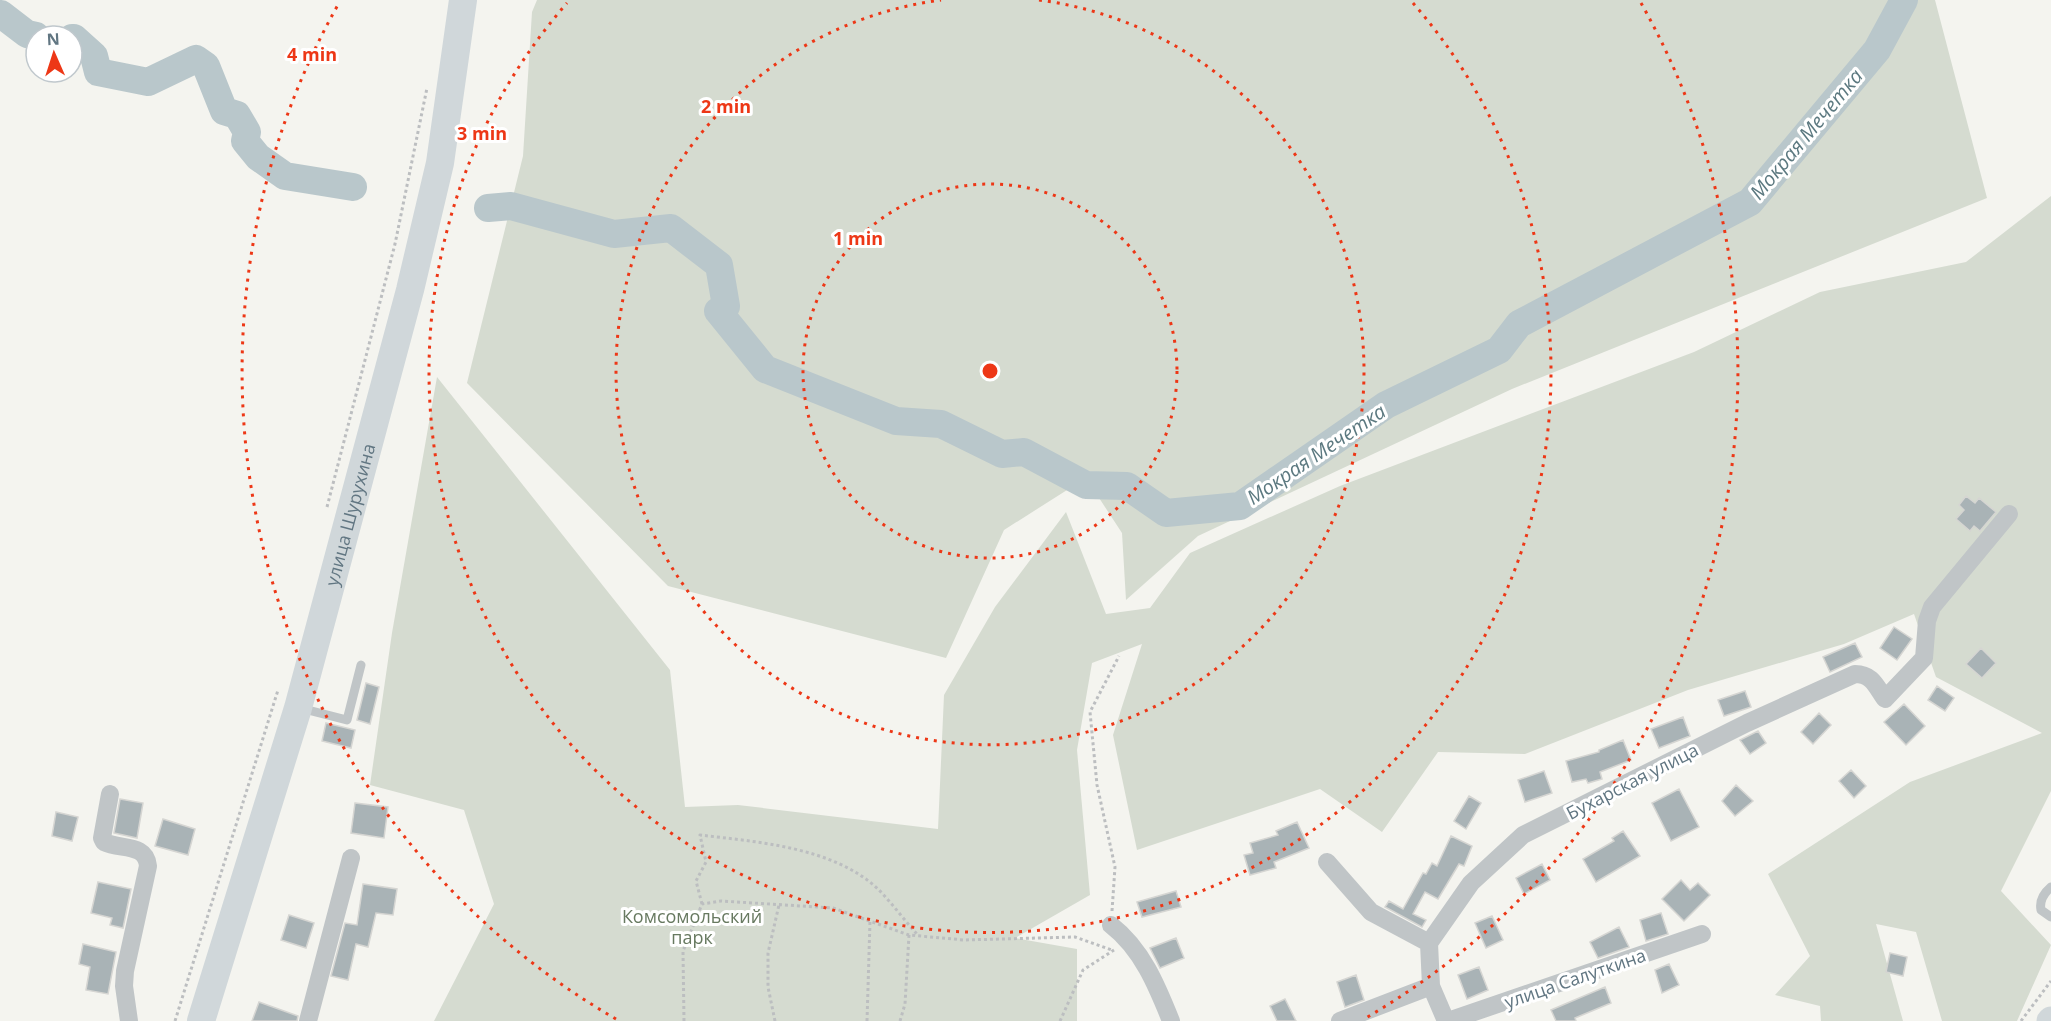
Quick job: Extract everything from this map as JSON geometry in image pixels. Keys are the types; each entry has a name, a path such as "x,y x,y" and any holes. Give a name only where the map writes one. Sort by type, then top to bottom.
{"highway":[{"name":"улица Шурухина","path":"201,1021 298,708 384,393 440,163 463,0"}],"street":[{"name":"Бухарская улица","path":"1428,943 1472,883 1523,835 1747,723 1855,674 1863,674 1872,678 1885,699 1924,658 1927,621 1932,607 2008,514"},
{"path":"110,794 103,834 104,843 139,850 145,854 148,866 124,971 129,1021"},
{"path":"308,1021 351,858"},
{"path":"1327,862 1371,912 1428,943 1431,986 1447,1021"},
{"path":"1111,925 1124,934 1154,979 1171,1021"},
{"name":"улица Салуткина","path":"1447,1021 1702,934"},
{"path":"1340,1021 1431,986"}],"lane":[{"path":"298,708 347,720 361,665"},
{"path":"2051,887 2041,900 2040,906 2041,910 2051,917"}],"path":[{"path":"327,508 395,244 427,86"},
{"path":"1111,925 1115,867 1097,785 1090,712 1119,656"},
{"path":"176,1021 281,681"},
{"path":"684,1021 683,951 702,904 696,882 706,862 700,835 784,846 840,864 877,888 918,936"},
{"path":"702,904 721,901 833,908 909,935 918,936 964,940 1075,937 1140,957"},
{"path":"775,1021 768,987 768,953 779,905"},
{"path":"867,1021 870,921"},
{"path":"900,1021 905,1004 909,935"},
{"path":"1060,1021 1083,970 1114,950"},
{"path":"2021,1021 2051,981"}],"green space":[{"path":"537,0 1935,0 1987,198 1512,389 1198,536 1126,600 1122,533 1086,478 1004,530 946,658 668,586 467,383 523,156 532,12"},
{"name":"Комсомольский парк","path":"2051,196 2051,791 2001,891 2051,945 2017,1021 1942,1021 1916,932 1876,924 1903,1021 1821,1021 1820,1006 1775,995 1810,956 1768,874 1910,782 2042,733 1936,677 1914,614 1844,644 1688,690 1525,754 1438,752 1382,832 1320,789 1137,850 1113,735 1142,644 1092,663 1077,750 1090,895 1015,938 1077,949 1077,1021 434,1021 494,904 464,810 370,785 392,633 437,377 670,670 685,807 738,805 938,829 944,695 995,607 1066,512 1106,614 1150,608 1190,553 1340,486 1694,352 1820,292 1966,262"}],"building":[{"path":"1966,496 1975,503 1979,498 1996,512 1980,531 1974,526 1970,531 1956,519 1964,510 1959,505"},
{"path":"1894,627 1912,639 1897,660 1880,648"},
{"path":"1855,643 1862,657 1830,672 1823,657"},
{"path":"1981,648 1996,663 1982,678 1966,664"},
{"path":"366,683 379,687 370,724 357,720"},
{"path":"1937,686 1954,698 1945,711 1928,700"},
{"path":"1745,691 1751,707 1724,716 1718,700"},
{"path":"1904,704 1925,726 1906,745 1884,722"},
{"path":"1819,713 1831,725 1813,744 1801,732"},
{"path":"1683,717 1690,736 1659,748 1651,729"},
{"path":"326,723 355,730 351,748 322,741"},
{"path":"1758,731 1766,743 1750,754 1740,740"},
{"path":"1623,740 1631,760 1600,772 1602,779 1588,783 1586,779 1572,782 1566,761 1599,752"},
{"path":"1851,770 1866,786 1854,798 1839,781"},
{"path":"1544,771 1552,793 1525,802 1518,780"},
{"path":"1736,785 1753,801 1735,816 1722,801"},
{"path":"1679,789 1699,827 1671,841 1652,803"},
{"path":"1469,796 1481,803 1466,829 1454,821"},
{"path":"120,799 143,803 137,838 114,833"},
{"path":"355,803 388,807 384,838 351,833"},
{"path":"56,812 78,817 72,841 52,836"},
{"path":"163,819 195,829 188,855 155,846"},
{"path":"1297,822 1309,848 1274,862 1276,868 1250,875 1244,855 1253,853 1250,843 1278,835 1276,831"},
{"path":"1623,831 1640,856 1596,882 1583,859 1614,841 1612,838"},
{"path":"1451,836 1472,846 1464,866 1459,864 1438,899 1425,892 1413,914 1426,920 1422,927 1385,907 1389,901 1403,909 1423,873 1426,874 1432,863 1437,866"},
{"path":"1542,864 1550,880 1524,894 1516,878"},
{"path":"1681,880 1690,890 1698,883 1710,895 1684,921 1662,899"},
{"path":"98,882 131,889 123,928 110,925 112,918 91,913"},
{"path":"363,884 397,889 393,915 376,913 368,947 356,944 348,980 331,976 345,923 357,925"},
{"path":"1176,891 1181,907 1142,917 1137,902"},
{"path":"1661,913 1668,934 1646,941 1640,920"},
{"path":"289,915 314,923 306,948 281,940"},
{"path":"1492,916 1503,940 1486,948 1475,923"},
{"path":"1619,927 1629,947 1598,958 1590,942"},
{"path":"1176,938 1184,958 1160,968 1150,948"},
{"path":"83,944 116,952 108,994 86,990 90,967 79,964"},
{"path":"1890,953 1907,957 1903,976 1886,972"},
{"path":"1669,964 1679,985 1662,993 1655,970"},
{"path":"1479,967 1488,990 1467,999 1458,975"},
{"path":"1356,975 1364,1000 1345,1007 1337,982"},
{"path":"1605,987 1611,1003 1575,1018 1576,1021 1556,1021 1551,1010"},
{"path":"1285,999 1296,1021 1277,1021 1270,1006"},
{"path":"259,1002 298,1016 297,1021 252,1021"}],"waterway":[{"name":"Мокрая Мечетка","path":"488,208 511,206 614,234 671,228 719,265 726,306 718,311 765,369 896,421 941,424 1002,454 1024,452 1086,485 1127,486 1166,513 1240,506 1386,405 1499,350 1519,324 1750,202 1877,50 1904,0"},
{"name":"Мокрая Мечетка","path":"0,15 24,32"},
{"name":"Мокрая Мечетка","path":"84,47 94,56 98,72 148,82 196,59 206,66 224,111 237,115 247,132 245,141 258,157 285,176 353,187"}]}
